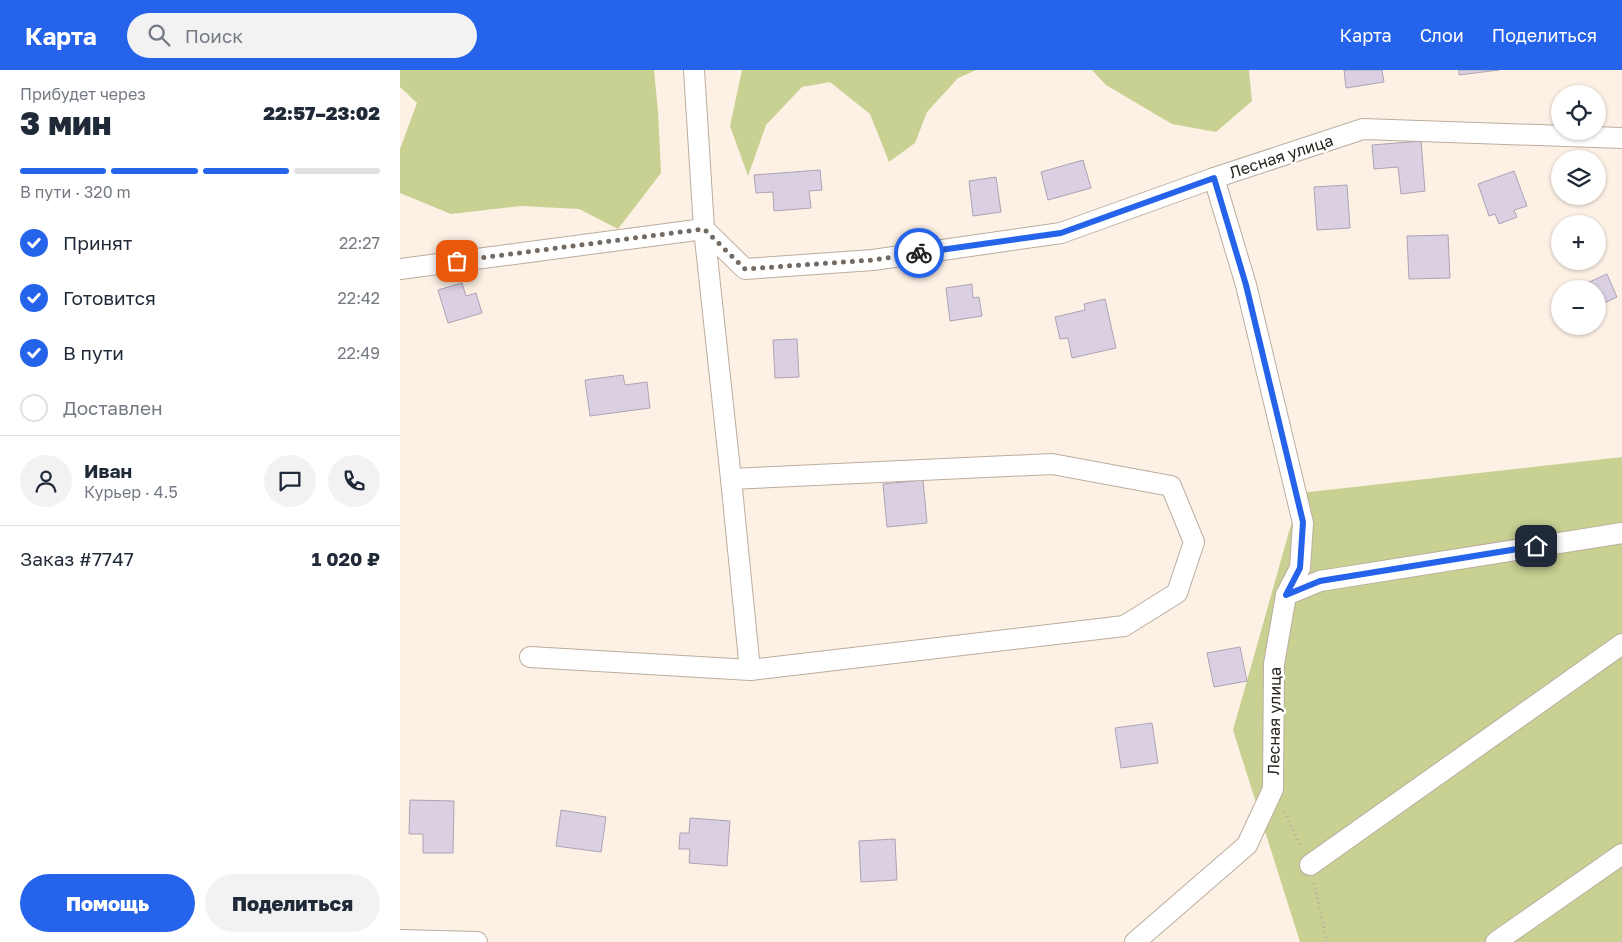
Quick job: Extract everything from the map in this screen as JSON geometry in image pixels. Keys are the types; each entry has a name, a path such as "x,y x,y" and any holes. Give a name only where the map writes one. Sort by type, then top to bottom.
{"street":[{"path":"694,70 704,229 750,670"},
{"name":"Лесная улица","path":"704,229 745,269 873,260 1061,233 1214,178 1363,129 1622,138"},
{"name":"Лесная улица","path":"1135,942 1247,845 1273,789 1274,664 1286,595 1300,568 1303,522 1246,285 1214,178"},
{"path":"400,269 704,229"},
{"path":"530,657 750,670 1124,626 1177,593 1194,542 1171,486 1052,464 731,479"},
{"path":"1286,595 1320,581 1622,533"},
{"path":"1310,865 1622,644"},
{"path":"1496,942 1622,854"},
{"path":"400,940 477,942"}],"green space":[{"path":"400,70 654,70 661,173 618,229 579,209 521,206 451,214 400,193 400,149 417,103 400,87"},
{"path":"742,70 976,70 958,78 927,112 915,143 889,162 870,114 830,82 802,87 766,125 748,176 730,126"},
{"path":"1092,70 1249,70 1252,101 1216,132 1172,124 1106,85"},
{"path":"1622,457 1622,942 1300,942 1233,730 1300,493"}],"building":[{"path":"1344,70 1382,70 1384,82 1346,88"},
{"path":"1459,70 1499,70 1459,75"},
{"path":"1421,141 1425,191 1401,194 1398,167 1374,169 1372,145"},
{"path":"1083,160 1091,188 1048,200 1041,172"},
{"path":"820,170 822,190 809,191 811,208 774,211 773,192 756,193 754,175"},
{"path":"1514,171 1527,206 1514,210 1517,217 1499,224 1495,214 1489,216 1478,184"},
{"path":"996,177 1001,212 973,216 969,181"},
{"path":"1347,185 1350,228 1317,230 1314,187"},
{"path":"1448,235 1450,278 1409,279 1407,236"},
{"path":"1607,274 1617,297 1606,302 1606,280 1594,280"},
{"path":"462,283 466,296 476,293 482,313 448,323 438,290"},
{"path":"972,284 973,298 979,297 982,316 950,321 946,288"},
{"path":"1105,299 1116,348 1072,358 1068,338 1060,339 1055,317 1085,310 1084,304"},
{"path":"797,339 799,377 775,378 773,340"},
{"path":"623,375 625,385 647,382 650,408 590,416 585,380"},
{"path":"923,480 927,523 887,527 883,484"},
{"path":"1240,647 1247,681 1214,687 1207,653"},
{"path":"1152,723 1158,763 1121,768 1115,728"},
{"path":"410,800 454,801 453,853 423,853 423,834 409,834"},
{"path":"561,810 606,817 601,852 556,846"},
{"path":"690,818 730,821 727,866 689,863 690,849 679,849 680,833 689,833"},
{"path":"895,839 897,880 861,882 859,841"}],"way so far":[{"path":"457,261 704,229 745,269 873,260 919,253"}],"route":[{"path":"919,253 1061,233 1214,178 1246,285 1303,522 1300,568 1286,595 1320,581 1536,546"}]}
